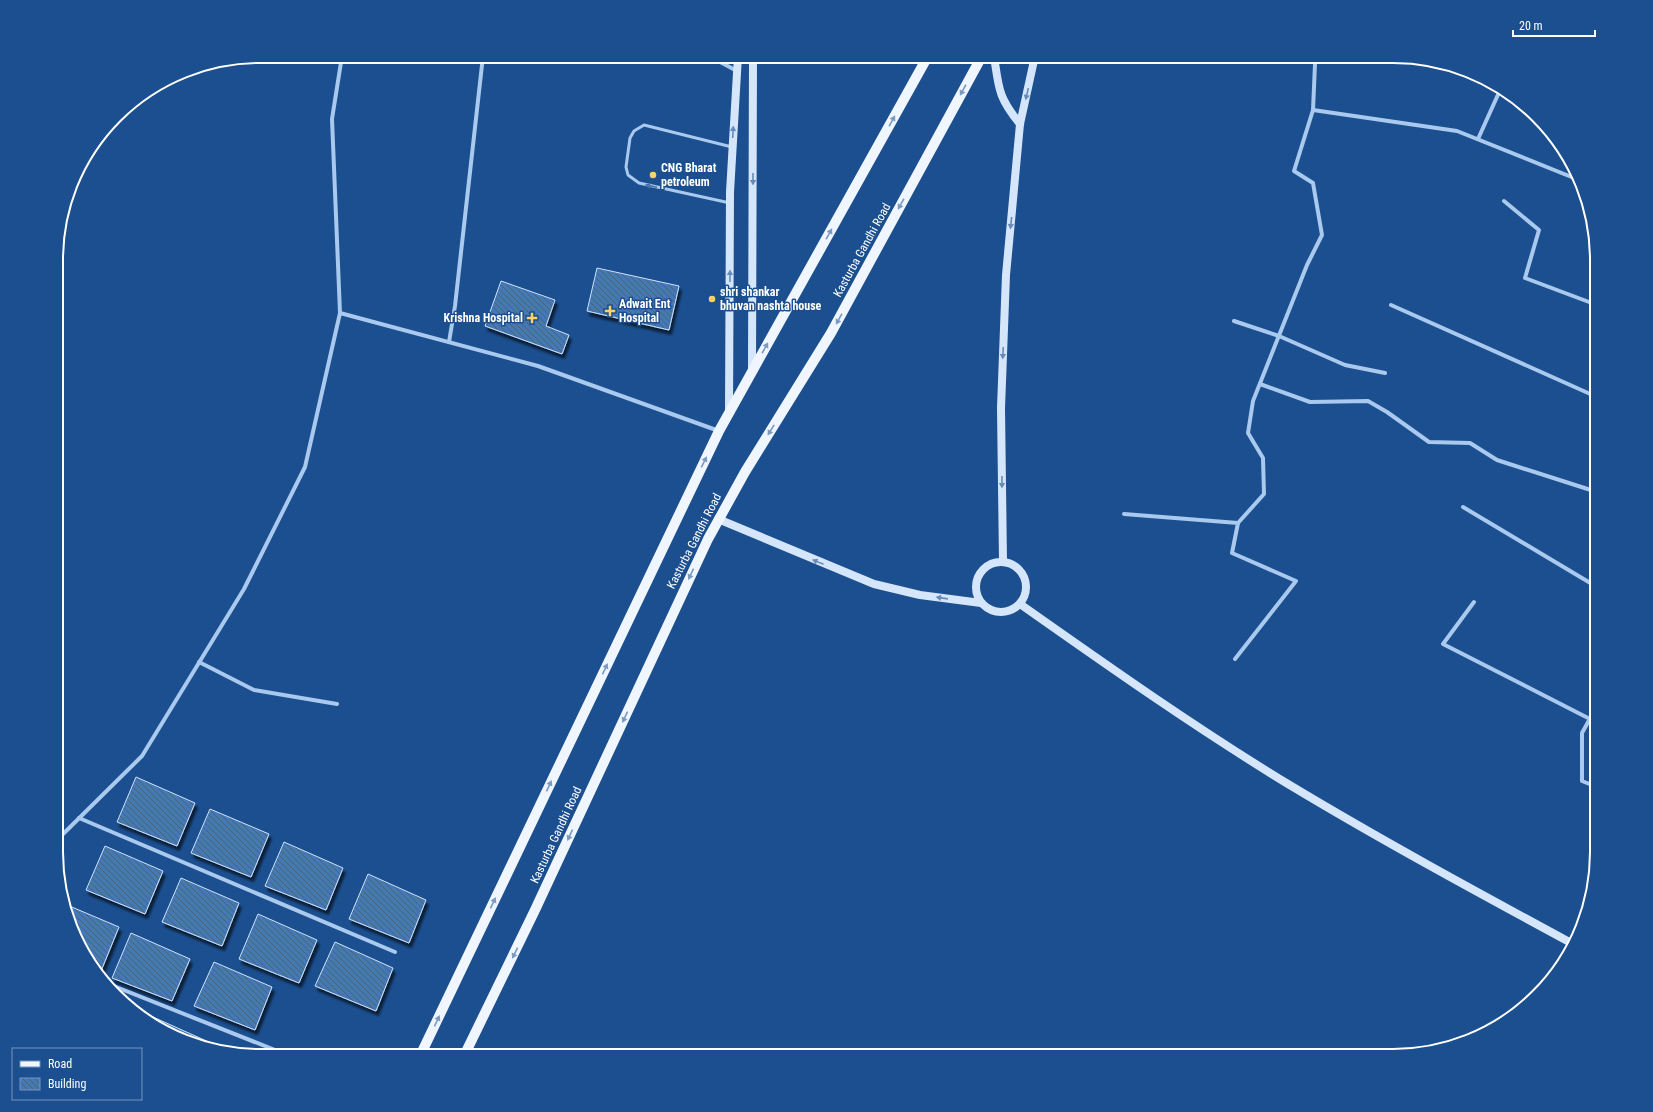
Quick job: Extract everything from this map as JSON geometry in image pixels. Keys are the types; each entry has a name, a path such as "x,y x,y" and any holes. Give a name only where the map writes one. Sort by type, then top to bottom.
{"main road":[{"name":"Kasturba Gandhi Road","path":"423,1049 729,412 924,63"},
{"name":"Kasturba Gandhi Road","path":"467,1049 535,910 708,539 744,472 831,333 978,63"}],"street":[{"path":"63,834 142,756 244,589 305,467 340,313 332,119 341,63"},
{"path":"449,342 455,306 482,63"},
{"path":"722,63 737,71"},
{"path":"729,412 730,203 738,63"},
{"path":"752,370 753,63"},
{"path":"995,63 999,92 1007,108 1020,124"},
{"path":"1003,562 1001,408 1006,283 1020,124 1034,63"},
{"path":"1235,659 1296,581 1232,552 1238,523 1264,494 1263,458 1248,432 1253,401 1307,265 1322,235 1312,183 1294,171 1313,110 1315,63"},
{"path":"1478,139 1498,94"},
{"path":"1313,110 1457,131 1572,177"},
{"path":"1504,200 1539,230 1525,278 1590,302"},
{"path":"1391,305 1590,395"},
{"path":"340,313 538,366 719,432"},
{"path":"1234,321 1279,336 1345,365 1385,373"},
{"path":"1260,384 1310,402 1368,401 1388,412 1429,442 1470,443 1497,460 1590,490"},
{"path":"1463,507 1590,583"},
{"path":"1124,514 1238,523"},
{"path":"718,520 874,584 920,595 981,603"},
{"path":"995,562 1003,562 1011,564 1023,574 1026,581 1024,597 1020,604 1013,610 996,612 988,609 981,603 976,587 978,578 982,571 988,566 995,562"},
{"path":"1474,602 1443,644 1590,718 1582,733 1582,781 1590,784"},
{"path":"1020,604 1148,693 1288,784 1457,882 1569,942"},
{"path":"200,662 254,690 338,704"},
{"path":"79,818 395,952"},
{"path":"118,988 272,1049"}],"lane":[{"path":"730,203 639,183 628,175 626,167 630,138 634,131 644,126 733,147"}],"building":[{"path":"597,268 679,286 669,330 587,311"},
{"path":"501,281 555,300 546,326 569,335 562,354 485,326"},
{"path":"136,777 195,803 177,846 117,822"},
{"path":"210,809 269,834 251,877 191,853"},
{"path":"284,842 343,868 326,910 265,886"},
{"path":"105,846 163,871 145,914 86,890"},
{"path":"368,874 426,900 409,943 349,919"},
{"path":"181,878 239,903 222,946 162,922"},
{"path":"71,907 119,927 102,969 83,939"},
{"path":"258,914 317,940 299,983 239,959"},
{"path":"131,933 190,959 172,1001 112,978"},
{"path":"335,942 393,968 376,1011 315,986"},
{"path":"214,962 272,987 255,1030 194,1006"},
{"path":"153,1017 208,1042 197,1039 173,1029"}],"place":[{"name":"CNG Bharat petroleum","path":"653,175"},
{"name":"shri shankar bhuvan nashta house","path":"712,299"},
{"name":"Adwait Ent Hospital","path":"610,311"},
{"name":"Krishna Hospital","path":"532,318"}]}
